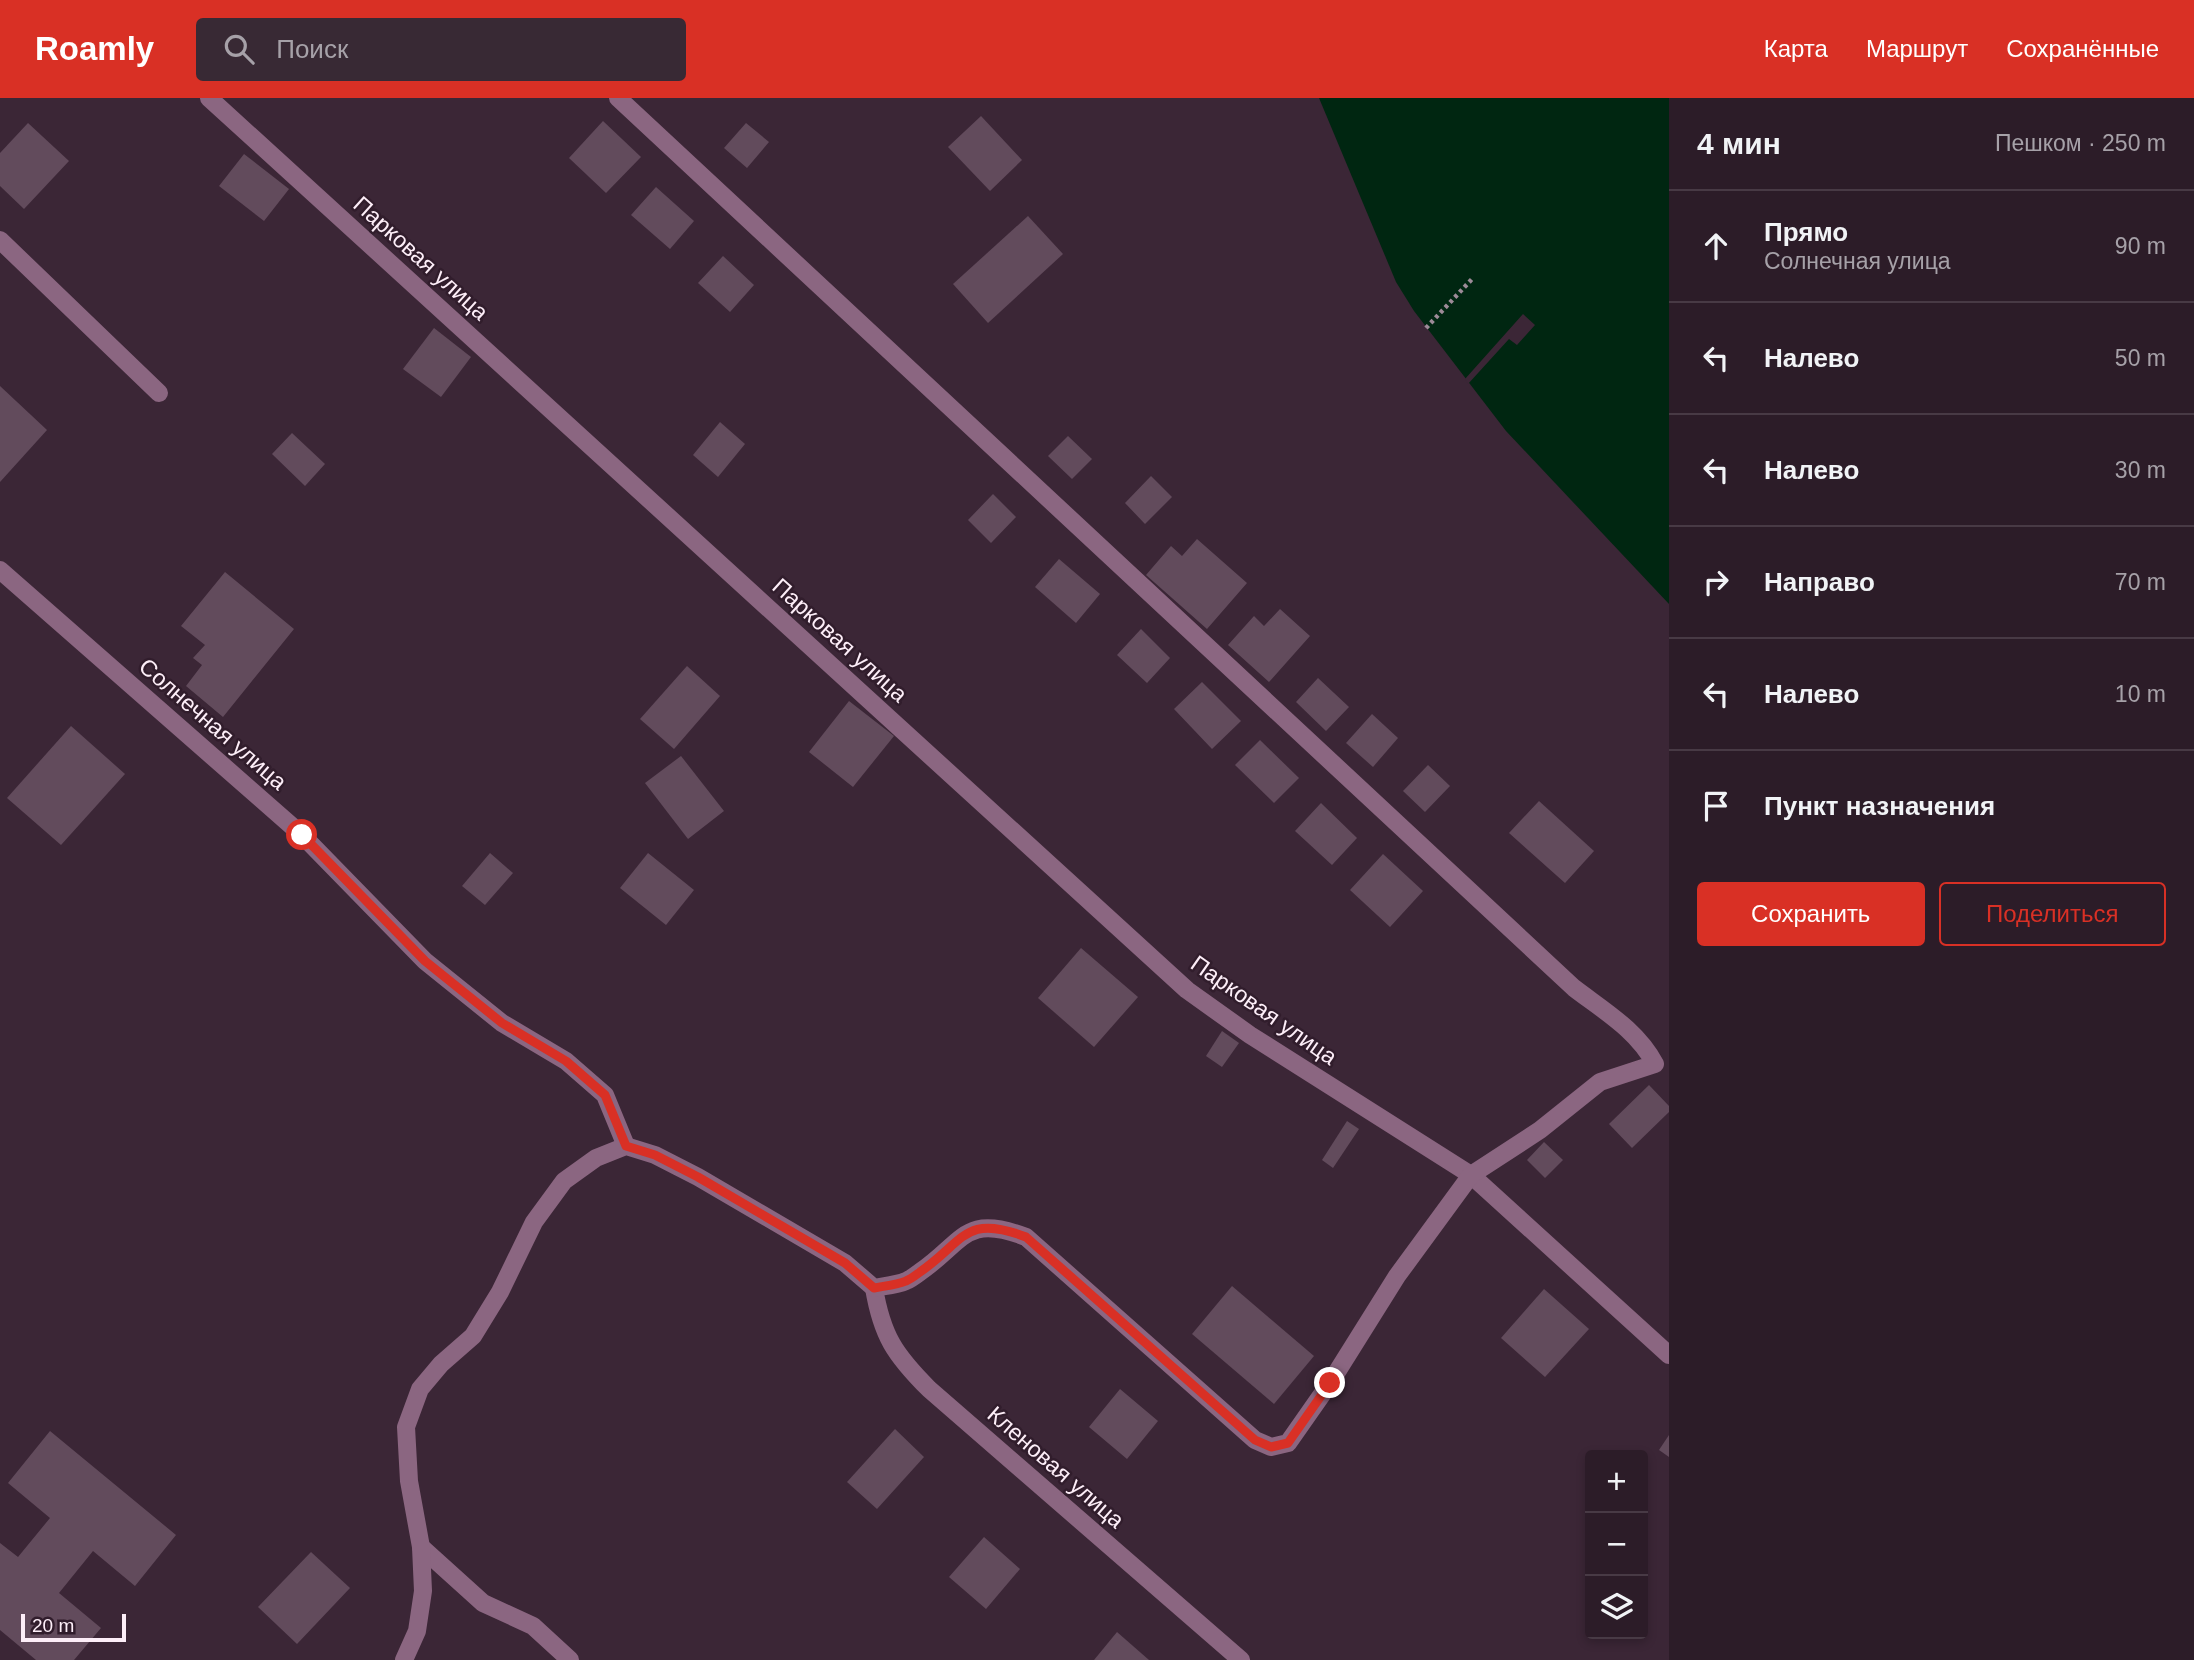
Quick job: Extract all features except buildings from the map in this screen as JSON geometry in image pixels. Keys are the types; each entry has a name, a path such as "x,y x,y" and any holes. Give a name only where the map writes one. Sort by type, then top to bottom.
{"street":[{"name":"Парковая улица","path":"209,98 1187,990 1250,1035 1471,1175 1669,1356"},
{"path":"404,1660 417,1631 423,1591 421,1548 409,1481 406,1427 420,1389 441,1364 473,1336 500,1292 534,1222 564,1181 596,1158 626,1146 655,1155 698,1177 845,1263 874,1288 906,1281 932,1264 957,1239 981,1228 1002,1228 1026,1237 1255,1440 1271,1447 1288,1443 1330,1383 1397,1276 1471,1175 1540,1130 1600,1082 1662,1067 1631,1031 1574,989 618,98"},
{"path":"0,240 159,393"},
{"name":"Солнечная улица","path":"0,570 302,835 425,961 502,1023 566,1061 605,1095 626,1146"},
{"name":"Кленовая улица","path":"874,1288 888,1339 902,1362 929,1389 1241,1660"},
{"path":"421,1548 483,1602 533,1626 570,1660"}],"path":[{"path":"1426,328 1473,278"}],"shaded area":[{"path":"1319,98 1669,98 1669,604 1506,431 1414,311 1396,282"}],"pier":[{"path":"1523,314 1535,325 1517,345 1509,339 1468,384 1465,379"}],"route":[{"path":"302,835 425,961 502,1023 566,1061 605,1095 626,1146 655,1155 698,1177 845,1263 874,1288 906,1281 932,1264 957,1239 981,1228 1002,1228 1026,1237 1255,1440 1271,1447 1288,1443 1330,1383"}]}
